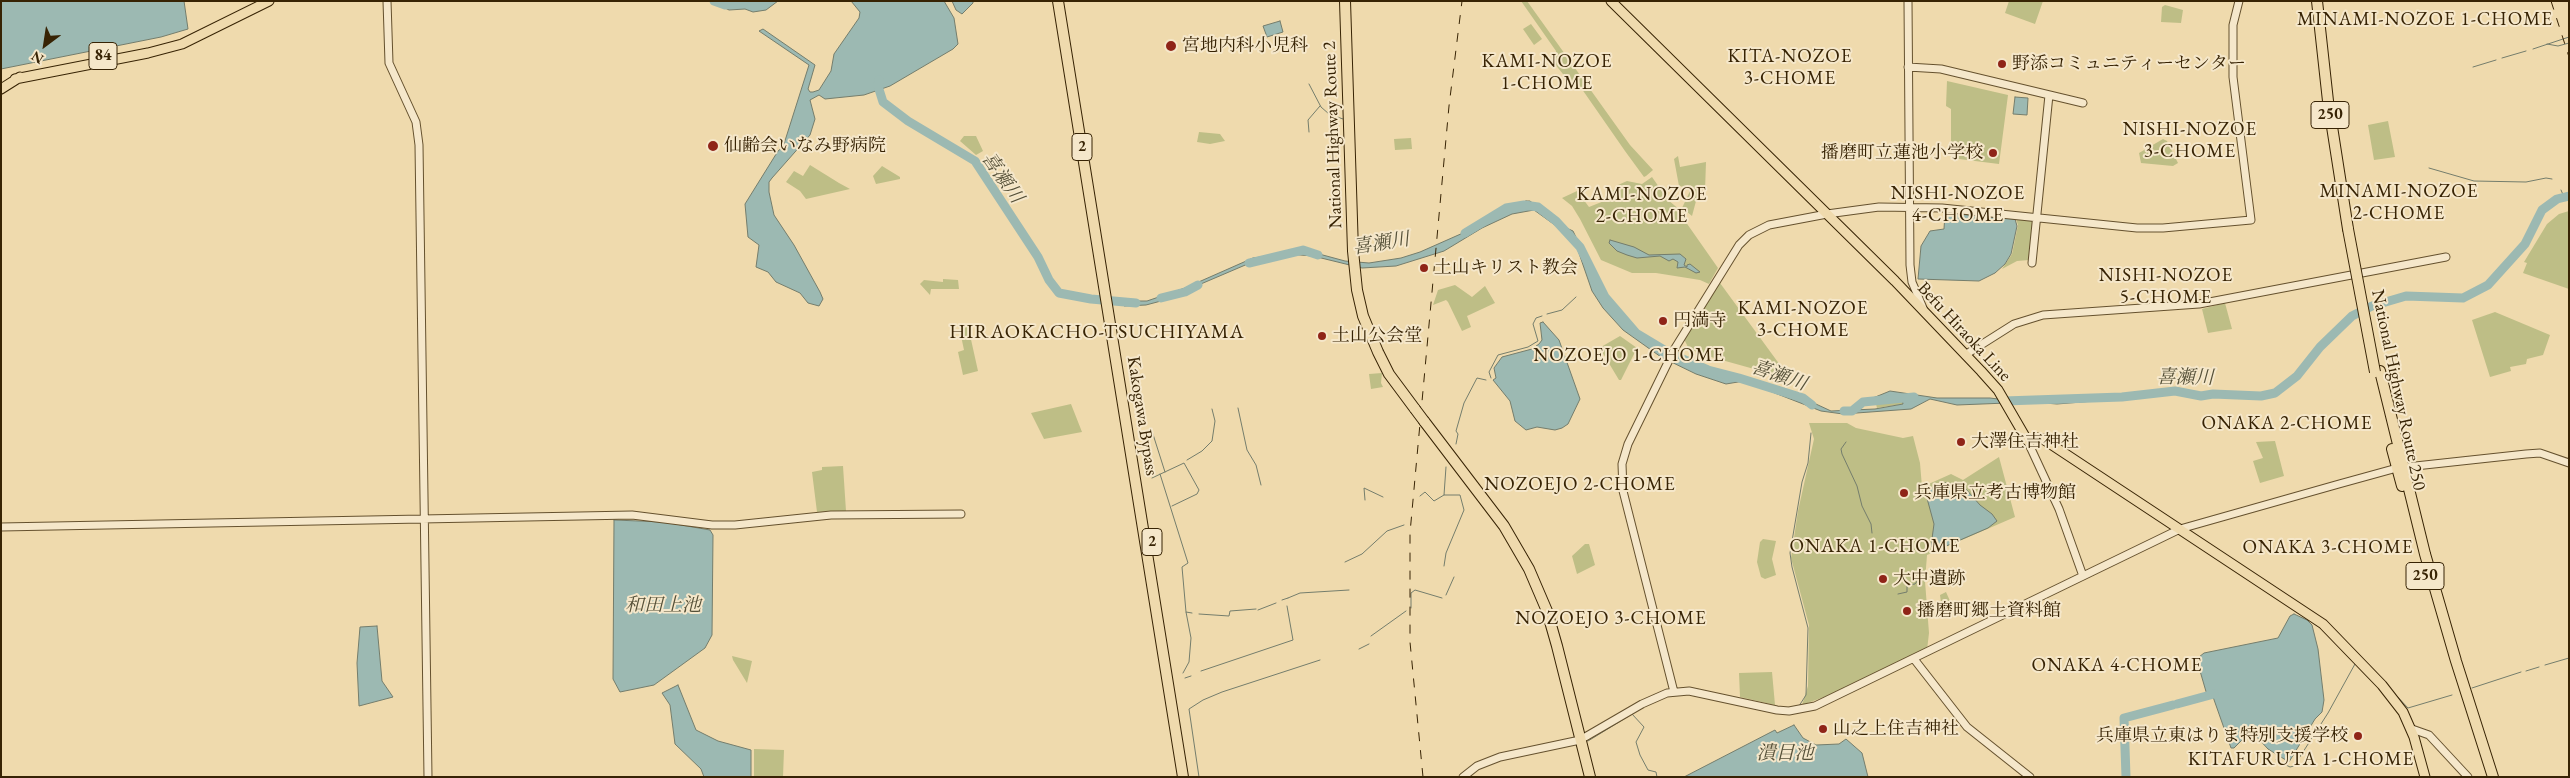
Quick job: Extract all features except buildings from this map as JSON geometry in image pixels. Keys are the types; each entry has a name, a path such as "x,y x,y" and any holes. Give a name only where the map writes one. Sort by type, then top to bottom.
{"highway":[{"name":"Kakogawa Bypass","path":"1058,1 1190,777"},
{"name":"Kakogawa Bypass","path":"1065,1 1108,293"},
{"name":"National Highway Route 2","path":"1345,1 1353,259 1358,298 1370,335 1389,374 1505,528 1529,569 1554,637 1590,777"},
{"name":"National Highway Route 250","path":"2317,1 2351,229 2378,372 2400,467 2460,694 2487,777"},
{"name":"National Highway Route 250","path":"2324,1 2326,58"},
{"name":"Kakogawa Bypass","path":"1111,308 1183,777"},
{"name":"National Highway Route 250","path":"2400,467 2452,648 2493,777"}],"main road":[{"name":"84","path":"1,89 15,80 148,53 182,44 226,24 269,1"},
{"name":"Befu Hiraoka Line","path":"1611,1 1827,214 1965,355 1998,390 2027,440"},
{"path":"2027,440 2043,439 2323,624 2395,701 2412,730 2426,777"}],"street":[{"path":"387,1 389,63 416,122 418,145 428,777"},
{"path":"1908,1 1909,206 1912,282 1925,313"},
{"path":"1674,692 1621,480 1625,451 1675,348 1732,254 1749,235 1769,226 1858,209 1909,206 2146,228 2251,220 2233,77 2233,25 2239,1"},
{"path":"1908,67 1941,69 2083,103"},
{"path":"2032,263 2049,95"},
{"path":"1965,355 2006,329 2034,317 2199,304 2446,257"},
{"path":"2027,440 2060,509 2084,576"},
{"path":"1463,777 1477,766 1500,757 1580,740 1651,700 1674,692 1689,691 1777,710 1800,709 1833,699 2180,529 2400,467 2540,453 2569,462"},
{"path":"1,527 632,515 712,525 736,525 831,515 962,514"},
{"path":"1914,659 1967,727 2030,777"},
{"path":"2412,730 2429,735 2468,777"}],"green space":[{"path":"1521,1 1527,1 1630,145 1653,170 1646,176 1644,177 1577,82 1574,83 1567,79 1554,63 1556,51"},
{"path":"2009,1 2043,1 2035,24 2005,13"},
{"path":"2165,5 2183,10 2181,23 2161,22 2162,7"},
{"path":"1531,24 1542,39 1534,45 1523,29"},
{"path":"1947,81 2008,95 1999,164 1951,158 1951,109 1946,106"},
{"path":"2388,121 2395,157 2374,160 2368,125"},
{"path":"1199,132 1220,134 1225,141 1210,144 1197,142"},
{"path":"964,136 976,136 983,151 976,155 960,141"},
{"path":"1411,138 1412,149 1395,150 1394,139"},
{"path":"2163,139 2167,141 2178,163 2173,166 2141,163 2139,153"},
{"path":"1678,156 1680,167 1706,162 1705,191 1699,190 1692,216 1682,208 1690,191 1688,188 1679,186 1674,159"},
{"path":"810,165 850,189 806,199 800,191 786,182 794,171 803,176"},
{"path":"882,166 900,177 900,179 876,184 873,176"},
{"path":"1652,177 1668,200 1686,215 1683,218 1718,268 1709,284 1700,280 1656,273 1632,273 1601,260 1572,206 1562,198 1577,191 1589,207 1604,201 1618,185 1627,181 1642,184"},
{"path":"2569,211 2569,289 2523,273 2527,263 2524,262 2547,224 2559,214"},
{"path":"2016,219 2031,220 2033,223 2029,260 2017,261 2002,269 2012,254 2018,225"},
{"path":"943,279 958,280 959,289 931,289 930,295 920,284 924,280 943,282"},
{"path":"1720,283 1780,365 1772,374 1689,349 1684,339"},
{"path":"1455,285 1472,297 1485,286 1495,303 1467,316 1471,327 1462,331 1446,300 1433,305 1438,290"},
{"path":"2225,303 2232,329 2208,333 2202,309"},
{"path":"2495,312 2550,335 2543,355 2527,359 2526,364 2510,367 2511,371 2490,377 2472,320"},
{"path":"968,326 978,371 963,375 958,352 964,350 960,331"},
{"path":"1620,336 1637,348 1621,380 1619,380 1601,347"},
{"path":"1382,373 1381,383 1383,387 1371,389 1369,374"},
{"path":"1888,396 1902,398 1903,404 1877,408 1875,400"},
{"path":"1071,404 1082,432 1044,439 1031,413"},
{"path":"1809,423 1847,423 1856,428 1903,438 1913,436 1920,463 1922,487 1951,474 1963,480 1999,457 2015,517 1927,555 1925,581 1929,633 1927,650 1922,650 1838,692 1802,705 1808,686 1809,625 1791,558 1798,511 1814,439"},
{"path":"2275,441 2284,476 2260,483 2253,461 2263,458 2256,442"},
{"path":"843,466 846,511 817,512 812,472 822,470 822,467"},
{"path":"1763,539 1776,541 1772,559 1776,575 1765,579 1761,577 1757,562 1760,542"},
{"path":"1585,544 1589,544 1595,565 1577,574 1572,556"},
{"path":"1946,592 1954,610 1943,616 1940,595"},
{"path":"732,656 752,661 747,683 733,660"},
{"path":"1772,672 1775,705 1740,697 1739,673"},
{"path":"754,749 784,750 783,777 754,777"}],"water":[{"path":"1,1 184,1 188,29 161,37 1,69"},
{"path":"720,1 778,1 766,10 753,12 745,9 729,10 717,4"},
{"path":"851,1 944,1 954,18 958,44 953,49 890,86 864,95 825,99 819,95 810,100 815,119 810,135 769,182 769,192 774,215 794,245 820,292 823,299 819,306 808,303 800,293 776,282 768,272 756,267 759,245 748,237 745,204 778,151 783,147 809,65 759,31 763,29 815,65 808,89 810,92 813,92 819,90 831,71 834,54 859,18 860,12"},
{"path":"952,1 973,1 973,3 962,14 956,10"},
{"path":"1280,21 1283,32 1267,37 1263,26"},
{"path":"2015,97 2028,98 2027,115 2013,114"},
{"path":"1530,201 1560,225 1573,231 1605,297 1636,333 1671,354 1708,370 1803,398 1831,411 1875,409 1903,404 1902,398 1888,396 1863,402 1890,391 1937,398 1990,398 2014,401 2100,397 2094,401 2057,404 2032,402 1957,405 1930,399 1911,409 1843,414 1821,411 1744,381 1726,384 1696,374 1661,357 1623,330 1603,308 1592,291 1572,233 1559,228 1534,210 1512,214 1482,228 1444,251 1396,266 1362,268 1313,256 1288,254 1257,260 1161,301 1146,305 1124,306 1124,301 1147,301 1185,288 1253,258 1308,251 1345,261 1369,263 1401,258 1420,252 1472,229 1506,208"},
{"path":"1945,213 2015,219 2017,226 2011,254 2005,264 1995,273 1979,281 1918,279 1921,246 1930,231 1944,229"},
{"path":"1610,240 1634,247 1649,255 1680,254 1686,259 1684,265 1687,267 1690,264 1700,272 1696,273 1685,267 1677,268 1678,262 1673,259 1669,261 1660,256 1637,258 1627,255 1617,251 1609,243"},
{"path":"1543,322 1559,340 1580,399 1568,424 1562,428 1555,430 1537,427 1526,430 1515,421 1510,401 1493,380 1496,378 1494,368 1502,357 1532,349 1539,344 1542,340 1540,323"},
{"path":"1945,483 1957,484 1965,488 1997,521 1988,528 1937,550 1931,546 1934,524 1925,491"},
{"name":"和田上池","path":"614,520 664,522 710,530 713,535 712,635 705,648 654,685 620,692 613,679"},
{"path":"2294,614 2307,620 2312,625 2318,649 2324,700 2322,712 2315,719 2289,762 2268,749 2254,734 2249,733 2234,748 2231,748 2212,694 2207,695 2198,664 2199,657 2204,653 2278,638 2290,616"},
{"path":"377,626 382,681 393,697 359,706 357,663 360,627"},
{"path":"678,685 696,730 718,741 751,750 751,777 704,777 701,769 675,744 670,705 662,693"},
{"name":"潰目池","path":"1794,725 1803,738 1816,745 1839,744 1846,739 1862,753 1868,777 1684,777 1775,730 1777,733"}],"waterway":[{"name":"喜瀬川","path":"714,1 725,5 744,1"},
{"path":"2533,49 2569,37"},
{"path":"2547,44 2558,46 2569,43"},
{"path":"2502,58 2526,51"},
{"path":"2473,67 2496,60"},
{"name":"喜瀬川","path":"879,80 878,86 883,102 908,121 975,161 1038,257 1049,280 1059,293 1091,299 1136,303"},
{"path":"1309,84 1321,107 1329,114 1343,119"},
{"path":"1309,132 1308,120 1320,106"},
{"path":"2429,168 2474,181 2526,182 2546,178 2552,179"},
{"path":"2561,190 2564,197"},
{"name":"喜瀬川","path":"2004,401 2122,397 2175,391 2201,396 2213,394 2261,396 2275,393 2297,376 2320,347 2352,316 2372,306 2406,296 2463,298 2488,285 2525,244 2542,210 2557,199 2569,196"},
{"name":"喜瀬川","path":"1465,233 1506,208 1524,205 1538,207 1556,221 1580,247 1605,297 1636,333 1671,354 1708,370 1803,398 1812,405"},
{"name":"喜瀬川","path":"1249,263 1303,250 1318,255"},
{"name":"喜瀬川","path":"1161,298 1185,292 1198,285"},
{"path":"1547,314 1562,310 1576,297"},
{"path":"1491,378 1489,372 1498,355 1528,347 1538,341 1533,324 1536,318 1542,316"},
{"path":"1456,444 1458,434 1456,431 1464,403 1477,378 1486,380"},
{"name":"喜瀬川","path":"1844,411 1852,411 1863,402 1914,397"},
{"path":"1238,408 1247,450 1256,465 1261,485"},
{"path":"1187,460 1202,451 1212,441 1215,421 1212,409"},
{"path":"1151,428 1165,472"},
{"path":"1799,706 1806,695 1808,628 1790,553 1802,482 1808,463 1811,433"},
{"path":"1846,442 1841,449 1842,454 1857,486 1862,506 1871,524 1872,533"},
{"path":"1152,478 1184,463 1199,490 1197,494 1172,506"},
{"path":"1444,566 1446,553 1464,510 1460,495 1444,495 1446,467"},
{"path":"1160,474 1188,563 1182,567 1186,612"},
{"path":"1365,500 1364,488 1383,497"},
{"path":"1420,496 1425,492 1434,501 1444,495"},
{"path":"1345,562 1362,554 1387,531 1404,525"},
{"path":"1446,595 1454,577"},
{"path":"1898,594 1907,592 1907,585 1915,584 1918,580"},
{"path":"1288,598 1300,593 1349,590"},
{"path":"1411,608 1411,593 1415,590 1442,598"},
{"path":"1282,600 1288,598"},
{"path":"1258,610 1276,603"},
{"path":"1201,671 1293,640 1287,606"},
{"path":"1199,614 1229,616 1230,611 1256,609"},
{"path":"1371,636 1406,611"},
{"path":"1183,673 1189,662 1191,638 1186,612 1192,613"},
{"path":"1359,649 1369,644"},
{"path":"2545,665 2569,658"},
{"path":"1199,777 1189,709 1203,700 1222,692 1320,660"},
{"path":"2276,760 2290,767 2294,766 2328,713 2355,664"},
{"path":"2526,671 2539,667"},
{"path":"2472,688 2521,672"},
{"path":"1185,678 1191,676"},
{"path":"2394,693 2408,708 2452,695"},
{"path":"2177,704 2214,694"},
{"path":"2126,777 2124,718 2173,705"},
{"path":"1588,741 1632,714 1644,727 1636,742 1640,755 1648,770 1656,772 1657,777"}],"railway":[{"path":"1423,777 1410,642 1410,533 1449,106 1462,1"},
{"path":"2551,1 2569,57"}],"place":[{"name":"宮地内科小児科","path":"1171,46"},
{"name":"野添コミュニティーセンター","path":"2002,64"},
{"name":"仙齢会いなみ野病院","path":"713,146"},
{"name":"播磨町立蓮池小学校","path":"1993,153"},
{"name":"土山キリスト教会","path":"1424,268"},
{"name":"円満寺","path":"1663,321"},
{"name":"土山公会堂","path":"1322,336"},
{"name":"大澤住吉神社","path":"1961,442"},
{"name":"兵庫県立考古博物館","path":"1904,493"},
{"name":"大中遺跡","path":"1883,579"},
{"name":"播磨町郷土資料館","path":"1907,611"},
{"name":"山之上住吉神社","path":"1823,729"},
{"name":"兵庫県立東はりま特別支援学校","path":"2358,736"}],"district":[{"name":"MINAMI-NOZOE 1-CHOME","path":"2425,20"},
{"name":"KITA-NOZOE 3-CHOME","path":"1790,68"},
{"name":"KAMI-NOZOE 1-CHOME","path":"1547,73"},
{"name":"NISHI-NOZOE 3-CHOME","path":"2190,141"},
{"name":"MINAMI-NOZOE 2-CHOME","path":"2399,203"},
{"name":"NISHI-NOZOE 4-CHOME","path":"1958,205"},
{"name":"KAMI-NOZOE 2-CHOME","path":"1642,206"},
{"name":"NISHI-NOZOE 5-CHOME","path":"2166,287"},
{"name":"KAMI-NOZOE 3-CHOME","path":"1803,320"},
{"name":"HIRAOKACHO-TSUCHIYAMA","path":"1097,333"},
{"name":"NOZOEJO 1-CHOME","path":"1629,356"},
{"name":"ONAKA 2-CHOME","path":"2287,424"},
{"name":"NOZOEJO 2-CHOME","path":"1580,485"},
{"name":"ONAKA 1-CHOME","path":"1875,547"},
{"name":"ONAKA 3-CHOME","path":"2328,548"},
{"name":"NOZOEJO 3-CHOME","path":"1611,619"},
{"name":"ONAKA 4-CHOME","path":"2117,666"},
{"name":"KITAFURUTA 1-CHOME","path":"2301,760"}]}
